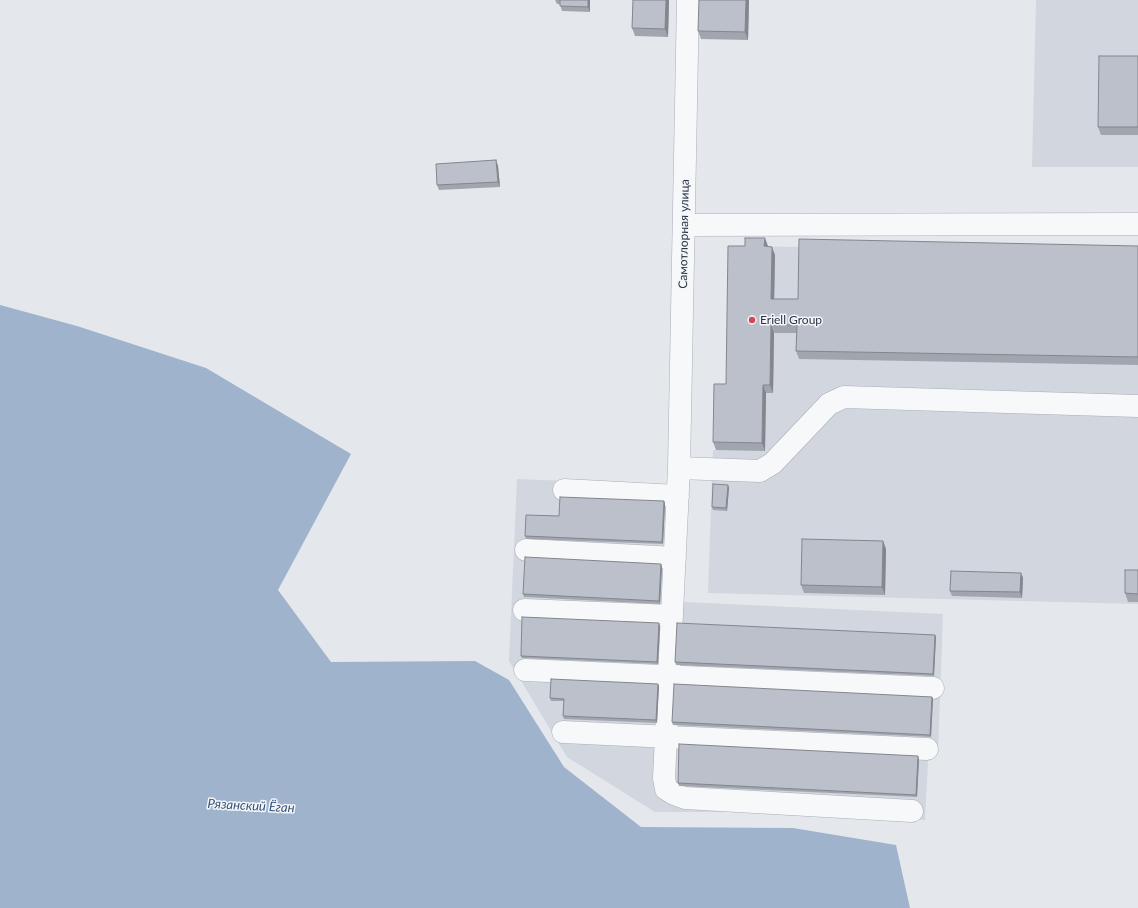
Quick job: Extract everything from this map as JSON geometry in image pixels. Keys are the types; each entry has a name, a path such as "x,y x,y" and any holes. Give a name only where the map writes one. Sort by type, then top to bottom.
{"street":[{"name":"Самотлорная улица","path":"688,0 680,468 664,778 666,788 674,794 685,798 912,811"},
{"path":"684,225 1138,224"},
{"path":"680,468 760,471 773,463 829,404 844,397 1138,406"},
{"path":"564,490 678,496"},
{"path":"526,550 675,558"},
{"path":"524,610 672,616"},
{"path":"525,670 933,688"},
{"path":"563,732 927,749"}],"shaded area":[{"path":"1036,0 1138,0 1138,167 1032,167"},
{"name":"Eriell Group","path":"748,246 1138,254 1138,604 708,593 713,450 716,450 728,392"},
{"path":"517,479 689,486 683,602 943,614 938,753 928,761 925,820 789,812 655,812 567,757 509,661"}],"water":[{"name":"Рязанский Ёган","path":"0,305 77,326 206,368 351,454 278,590 331,662 475,661 509,680 564,767 641,827 793,828 896,845 910,908 0,908"}],"building":[{"path":"560,0 588,0 588,7 560,6"},
{"path":"633,0 666,0 665,29 632,28"},
{"path":"699,0 746,0 745,32 698,31"},
{"path":"1099,56 1138,56 1138,127 1098,127"},
{"path":"496,160 498,182 437,185 436,164"},
{"path":"745,238 765,238 764,246 772,247 771,299 798,299 799,239 1138,246 1138,357 796,351 797,325 771,325 770,385 763,385 762,443 713,442 714,384 726,384 728,246 745,246"},
{"path":"713,484 728,485 726,508 712,507"},
{"path":"560,497 664,501 662,542 525,536 526,515 559,516"},
{"path":"802,539 883,541 882,587 801,585"},
{"path":"525,557 661,564 659,601 523,594"},
{"path":"1125,570 1138,570 1138,594 1125,593"},
{"path":"951,571 1021,573 1020,592 950,591"},
{"path":"522,617 659,623 657,662 521,656"},
{"path":"677,623 935,635 933,674 675,662"},
{"path":"551,679 658,684 656,720 563,716 564,699 550,698"},
{"path":"674,684 932,697 930,735 672,722"},
{"path":"679,744 918,756 916,795 678,783"}],"place":[{"name":"Eriell Group","path":"752,320"}]}
